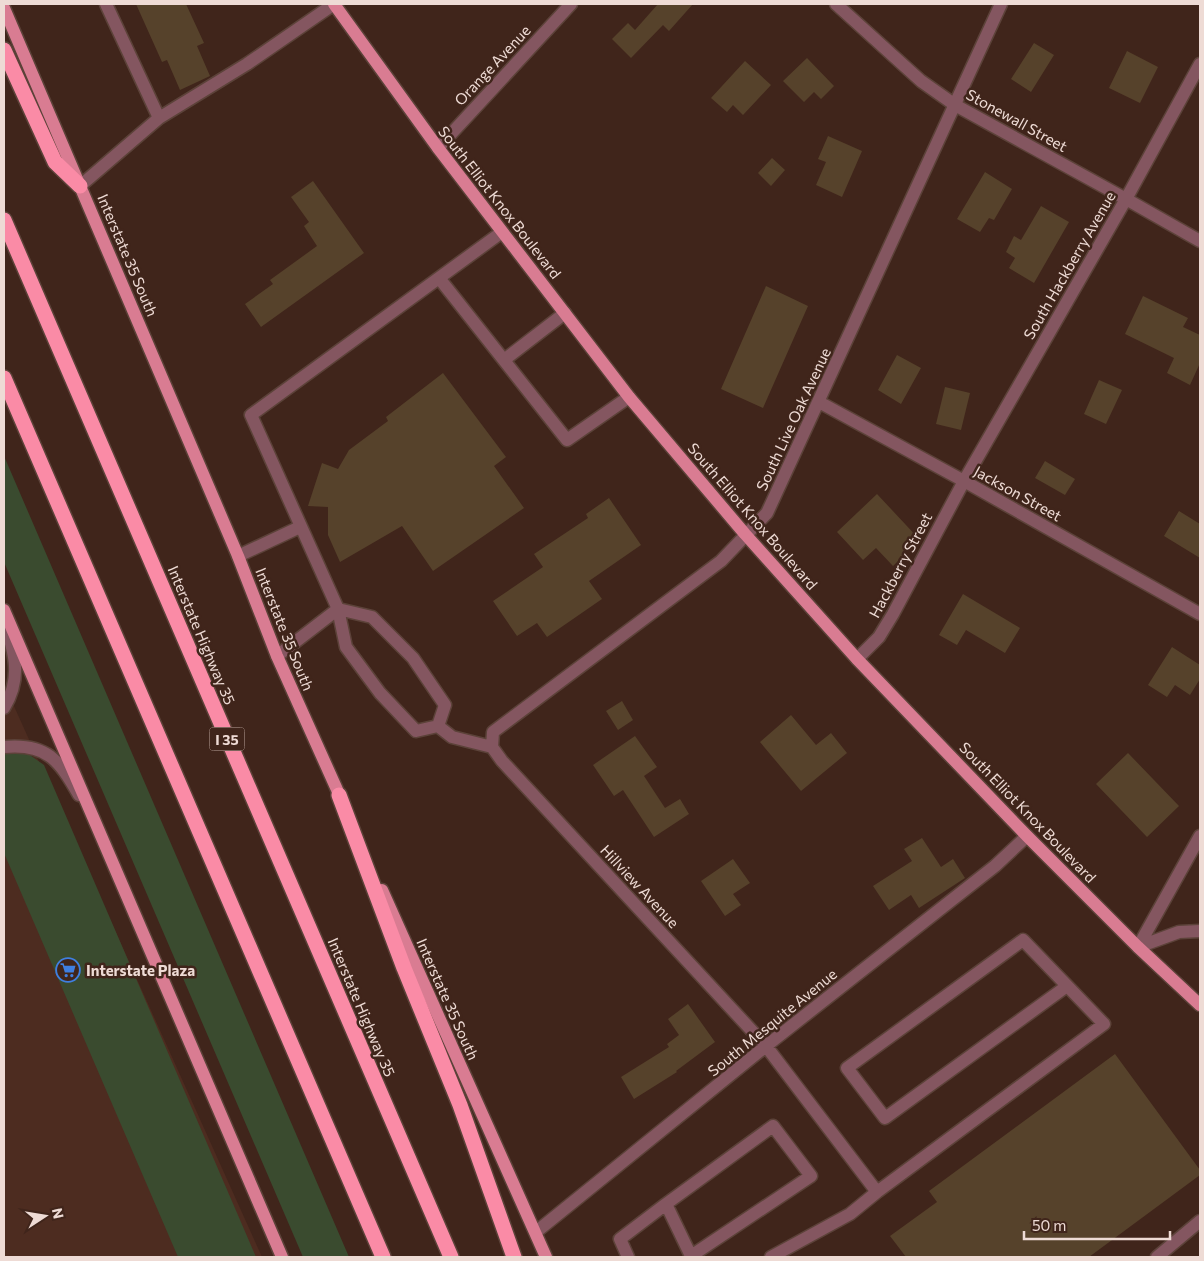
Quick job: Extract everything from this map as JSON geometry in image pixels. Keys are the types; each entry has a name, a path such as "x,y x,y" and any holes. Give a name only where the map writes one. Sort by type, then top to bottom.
{"highway":[{"path":"4,50 55,162 80,186"},
{"name":"Interstate Highway 35","path":"4,220 451,1257"},
{"path":"4,378 383,1257"},
{"path":"339,795 404,968 460,1105 514,1257"}],"main road":[{"name":"South Elliot Knox Boulevard","path":"334,4 438,148 629,397 745,534 857,660 1027,836 1138,947 1200,1005"},
{"name":"Interstate 35 South","path":"4,8 238,556 277,656 546,1257"},
{"path":"4,610 282,1257"}],"street":[{"path":"106,4 160,118"},
{"path":"80,186 160,118 247,64 334,4"},
{"name":"Orange Avenue","path":"438,148 571,4"},
{"name":"Stonewall Street","path":"836,4 921,81 955,105 1200,241"},
{"name":"South Live Oak Avenue","path":"492,747 493,732 721,561 767,513 1001,4"},
{"name":"South Hackberry Avenue","path":"964,481 1126,199 1200,64"},
{"path":"438,726 416,731 380,693 346,647 338,609 251,415 502,232"},
{"path":"439,278 567,440 629,397"},
{"path":"504,360 565,313"},
{"name":"Jackson Street","path":"819,402 1200,614"},
{"name":"Hackberry Street","path":"857,660 879,637 893,614 964,481"},
{"path":"238,556 300,527"},
{"path":"277,656 338,609"},
{"path":"338,609 372,617 413,658 445,706 438,726"},
{"path":"4,619 16,670 13,689 4,708"},
{"path":"438,726 452,737 492,747"},
{"path":"4,747 27,746 49,755 66,774 93,819"},
{"name":"Hillview Avenue","path":"492,747 502,761 766,1046 877,1192"},
{"name":"South Mesquite Avenue","path":"536,1232 766,1046 995,866 1027,836"},
{"path":"1138,947 1200,836"},
{"path":"1138,947 1179,932 1200,931"},
{"path":"771,1257 850,1214 1104,1024 1023,940 847,1068 885,1118 1067,986"},
{"path":"628,1257 620,1239 666,1204 773,1126 811,1176 691,1257 666,1204"},
{"path":"1156,1257 1200,1221"}],"shaded area":[{"name":"Interstate Plaza","path":"4,684 262,1257 4,1257"}],"green space":[{"path":"4,456 349,1257 303,1257 4,562"},
{"path":"4,752 27,753 44,765 256,1257 178,1257 4,853"}],"building":[{"path":"136,4 186,4 204,43 197,46 210,76 180,90 167,60 162,62"},
{"path":"658,4 693,4 669,31 663,25 631,58 612,39 628,23 635,30"},
{"path":"1034,43 1054,55 1031,92 1011,79"},
{"path":"1127,51 1158,67 1140,103 1109,88"},
{"path":"807,58 834,86 821,99 814,92 804,102 783,81"},
{"path":"745,61 771,85 743,115 733,105 727,112 711,98"},
{"path":"828,136 862,151 842,197 816,185 826,162 818,159"},
{"path":"772,158 785,170 771,186 758,173"},
{"path":"985,172 1012,189 994,220 989,218 980,232 957,219"},
{"path":"313,181 364,253 261,327 245,304 273,284 270,280 317,246 304,226 309,222 291,197"},
{"path":"1041,206 1069,222 1034,283 1009,268 1015,258 1006,252 1014,236 1021,240"},
{"path":"766,286 808,306 763,408 721,389"},
{"path":"1143,296 1188,318 1183,327 1200,335 1200,363 1190,385 1167,373 1174,358 1125,334"},
{"path":"897,355 921,368 901,404 878,390"},
{"path":"443,373 506,457 494,466 524,508 433,571 402,526 340,562 328,535 328,507 308,506 322,463 338,469 349,450 388,421 386,417"},
{"path":"1099,380 1122,390 1106,424 1084,414"},
{"path":"945,387 970,393 961,430 936,424"},
{"path":"1045,461 1075,479 1065,495 1035,478"},
{"path":"877,494 920,540 893,566 876,548 863,560 837,532"},
{"path":"609,498 641,545 589,581 602,599 547,637 537,623 517,636 493,601 543,567 534,554 588,518 586,514"},
{"path":"1179,511 1200,524 1200,558 1164,536"},
{"path":"963,594 1020,628 1005,653 966,630 957,645 939,635"},
{"path":"1172,647 1200,665 1200,679 1190,695 1175,685 1167,697 1148,685"},
{"path":"622,701 633,720 618,730 606,711"},
{"path":"791,715 816,745 831,733 847,753 801,791 760,742"},
{"path":"635,736 657,767 644,776 665,808 680,799 689,814 654,837 623,790 614,796 593,765"},
{"path":"1128,753 1179,806 1147,837 1096,784"},
{"path":"922,838 941,867 953,859 965,878 919,908 911,895 889,910 873,886 912,861 904,849"},
{"path":"733,859 750,883 733,894 741,905 725,916 701,881"},
{"path":"688,1004 715,1042 677,1072 634,1099 621,1077 669,1047 667,1044 679,1035 668,1019"},
{"path":"1115,1054 1200,1170 1200,1175 1089,1257 906,1257 890,1236 937,1202 929,1191"}],"place":[{"name":"Interstate Plaza","path":"68,970"}]}
